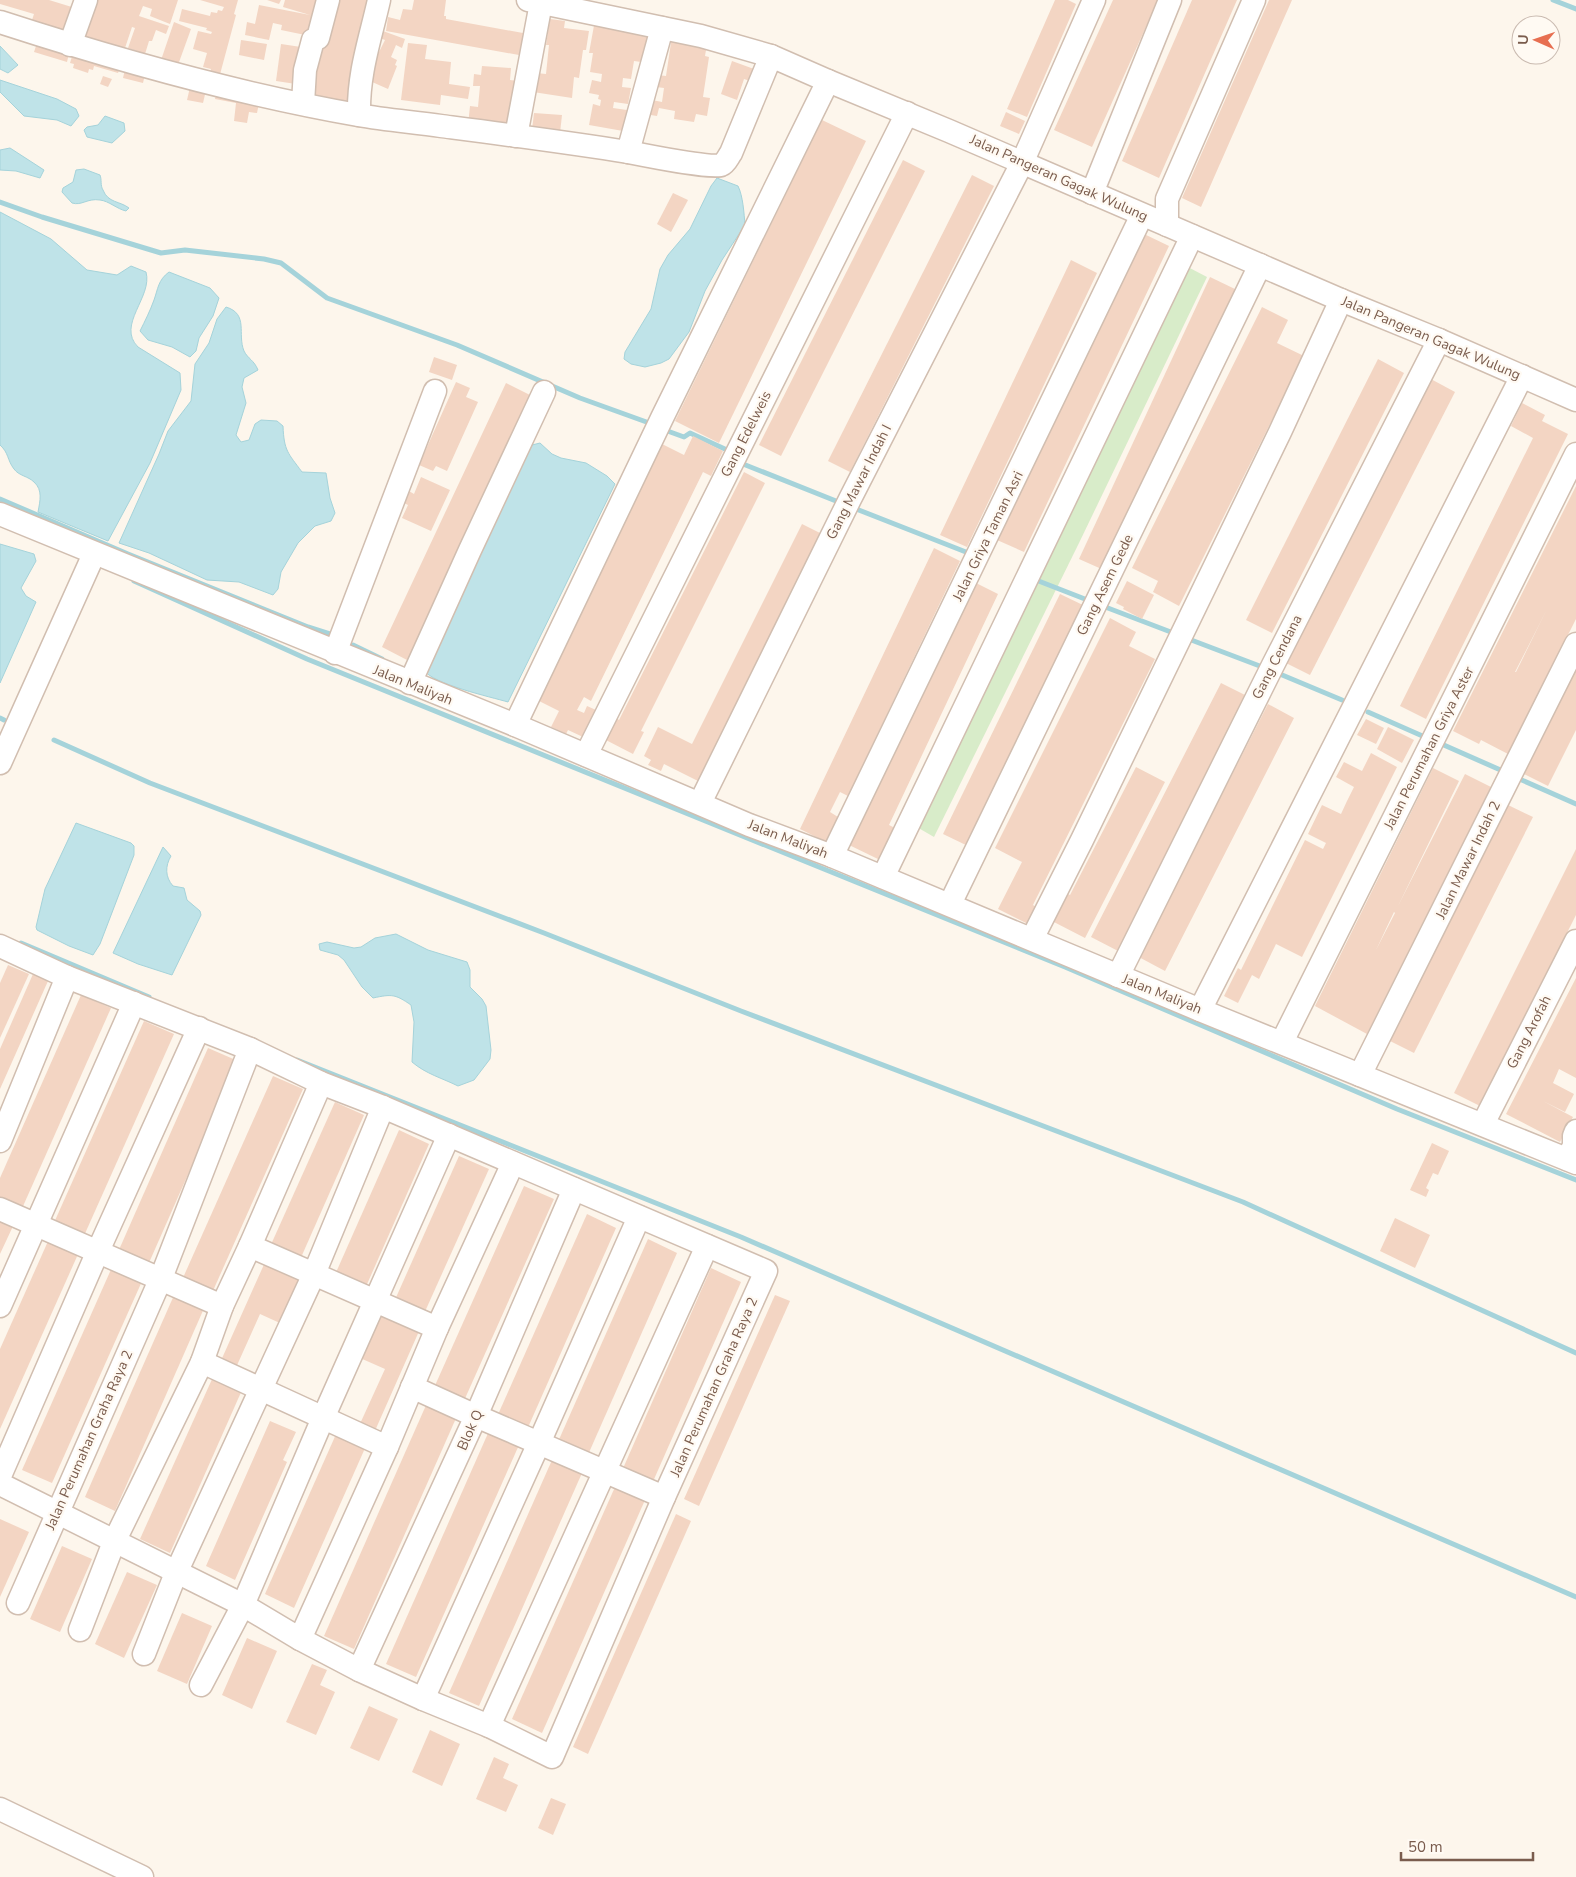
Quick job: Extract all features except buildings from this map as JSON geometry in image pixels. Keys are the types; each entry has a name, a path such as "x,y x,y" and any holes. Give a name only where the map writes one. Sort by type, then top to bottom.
{"street":[{"path":"70,45 86,0"},
{"path":"303,103 305,70 313,40 318,38 328,0"},
{"path":"359,115 358,92 362,67 380,0"},
{"name":"Gang Mawar Indah I","path":"703,796 847,506 1022,163 1094,0"},
{"path":"1092,193 1170,0"},
{"path":"1167,225 1166,199 1254,0"},
{"path":"516,136 534,2"},
{"name":"Jalan Pangeran Gagak Wulung","path":"534,2 701,36 771,56 1576,400"},
{"path":"0,22 70,45 166,72 359,115 628,152 706,165 721,165 727,160 771,56"},
{"path":"628,152 662,28"},
{"path":"518,717 657,428 828,81"},
{"name":"Gang Edelweis","path":"588,749 907,113"},
{"name":"Jalan Griya Taman Asri","path":"835,849 978,558 1142,215"},
{"path":"886,870 1192,236"},
{"name":"Gang Asem Gede","path":"958,900 1265,268"},
{"path":"1035,932 1280,432 1341,300"},
{"name":"Gang Cendana","path":"1121,970 1269,672 1439,340"},
{"path":"1200,1010 1522,376"},
{"path":"335,653 435,391"},
{"path":"413,676 544,392"},
{"name":"Jalan Perumahan Griya Aster","path":"1285,1036 1576,454"},
{"name":"Jalan Maliyah","path":"0,514 335,653 413,676 518,717 588,749 703,796 749,824 835,849 886,870 1121,970 1200,1010 1285,1036 1486,1118 1573,1149"},
{"path":"0,763 94,554"},
{"name":"Jalan Mawar Indah 2","path":"1364,1068 1576,644"},
{"name":"Gang Arofah","path":"1486,1118 1576,941"},
{"name":"Jalan Perumahan Graha Raya 2","path":"1,948 67,977 250,1049 322,1083 383,1107 766,1271 664,1497 552,1757 489,1726"},
{"path":"0,1141 67,977"},
{"path":"0,1306 134,1002"},
{"path":"0,1476 98,1251 199,1028"},
{"name":"Jalan Perumahan Graha Raya 2","path":"18,1603 161,1278 250,1049"},
{"path":"80,1630 114,1542 202,1362 222,1306 322,1083"},
{"path":"144,1654 176,1573 314,1274 383,1107"},
{"path":"201,1685 243,1606 323,1418 449,1135"},
{"path":"300,1639 512,1163"},
{"name":"Blok Q","path":"359,1670 476,1416 574,1189"},
{"path":"0,1209 222,1306"},
{"path":"423,1699 639,1217"},
{"path":"250,1246 437,1328"},
{"path":"0,1484 243,1606 359,1670 489,1726 708,1246"},
{"path":"202,1362 387,1447"},
{"path":"412,1387 664,1497"},
{"path":"0,1809 142,1877"}],"green space":[{"path":"1184,265 1207,277 1079,543 934,837 915,826"}],"water":[{"path":"0,46 18,65 8,73 0,69"},
{"path":"0,80 57,99 76,109 79,116 71,126 57,120 24,116 0,92"},
{"path":"105,116 124,123 125,131 112,143 87,137 84,130 87,127 98,125"},
{"path":"10,148 44,170 40,178 16,171 0,170 0,150"},
{"path":"84,169 100,175 105,194 111,200 129,208 126,211 100,200 79,204 72,203 62,192 63,188 73,182 76,170"},
{"path":"717,178 738,186 745,225 722,260 705,291 689,332 669,359 645,367 631,364 624,359 625,352 651,309 660,269 668,255 690,229 711,186"},
{"path":"0,212 51,239 87,270 117,275 131,266 146,272 145,291 133,320 132,338 138,347 180,373 181,390 150,463 108,541 38,512 40,496 37,485 16,471 0,445"},
{"path":"169,272 210,288 219,298 213,316 199,338 196,351 190,357 172,347 148,340 140,331 151,308 160,281"},
{"path":"226,307 238,314 244,351 258,370 244,378 242,387 246,403 236,435 241,442 249,440 255,424 261,420 277,421 283,426 284,441 288,451 302,472 326,473 330,498 335,513 331,521 315,526 298,543 281,572 278,589 273,595 239,582 207,580 149,553 119,543 168,431 191,401 195,364 209,343 217,319"},
{"path":"540,443 552,454 561,458 586,463 607,476 615,484 508,702 450,685 429,675 424,670 504,496 532,445"},
{"path":"0,544 34,554 36,561 21,588 26,596 36,602 0,683"},
{"path":"76,823 131,843 134,846 134,855 100,944 93,955 69,946 37,930 36,927 45,889"},
{"path":"163,847 171,856 167,871 170,883 173,886 184,888 187,900 200,911 201,915 172,975 138,964 113,953"},
{"path":"396,934 428,950 467,962 470,970 470,987 486,1006 491,1050 490,1059 474,1080 458,1086 428,1073 412,1062 414,1022 411,1005 393,996 373,998 362,987 344,960 338,955 320,950 319,944 327,942 354,948 361,947 375,938"}],"waterway":[{"path":"1553,0 1576,9"},
{"path":"0,202 42,217 161,253 185,250 264,259 281,263 327,298 457,345 580,398 652,424"},
{"path":"662,429 684,437 690,433 727,450 727,455"},
{"path":"738,462 841,503"},
{"path":"0,499 128,554 308,627 333,635"},
{"path":"851,507 971,554"},
{"path":"1036,580 1090,601"},
{"path":"134,581 307,659 1065,967 1397,1109 1576,1180"},
{"path":"1100,605 1176,634"},
{"path":"1186,638 1265,668"},
{"path":"353,645 382,659"},
{"path":"1275,672 1342,700"},
{"path":"1368,712 1427,738"},
{"path":"0,718 4,720"},
{"path":"54,740 150,783 1243,1202 1576,1353"},
{"path":"1437,742 1505,772"},
{"path":"1515,777 1576,804"},
{"path":"21,943 149,997"},
{"path":"297,1060 741,1237 1576,1597"}]}
